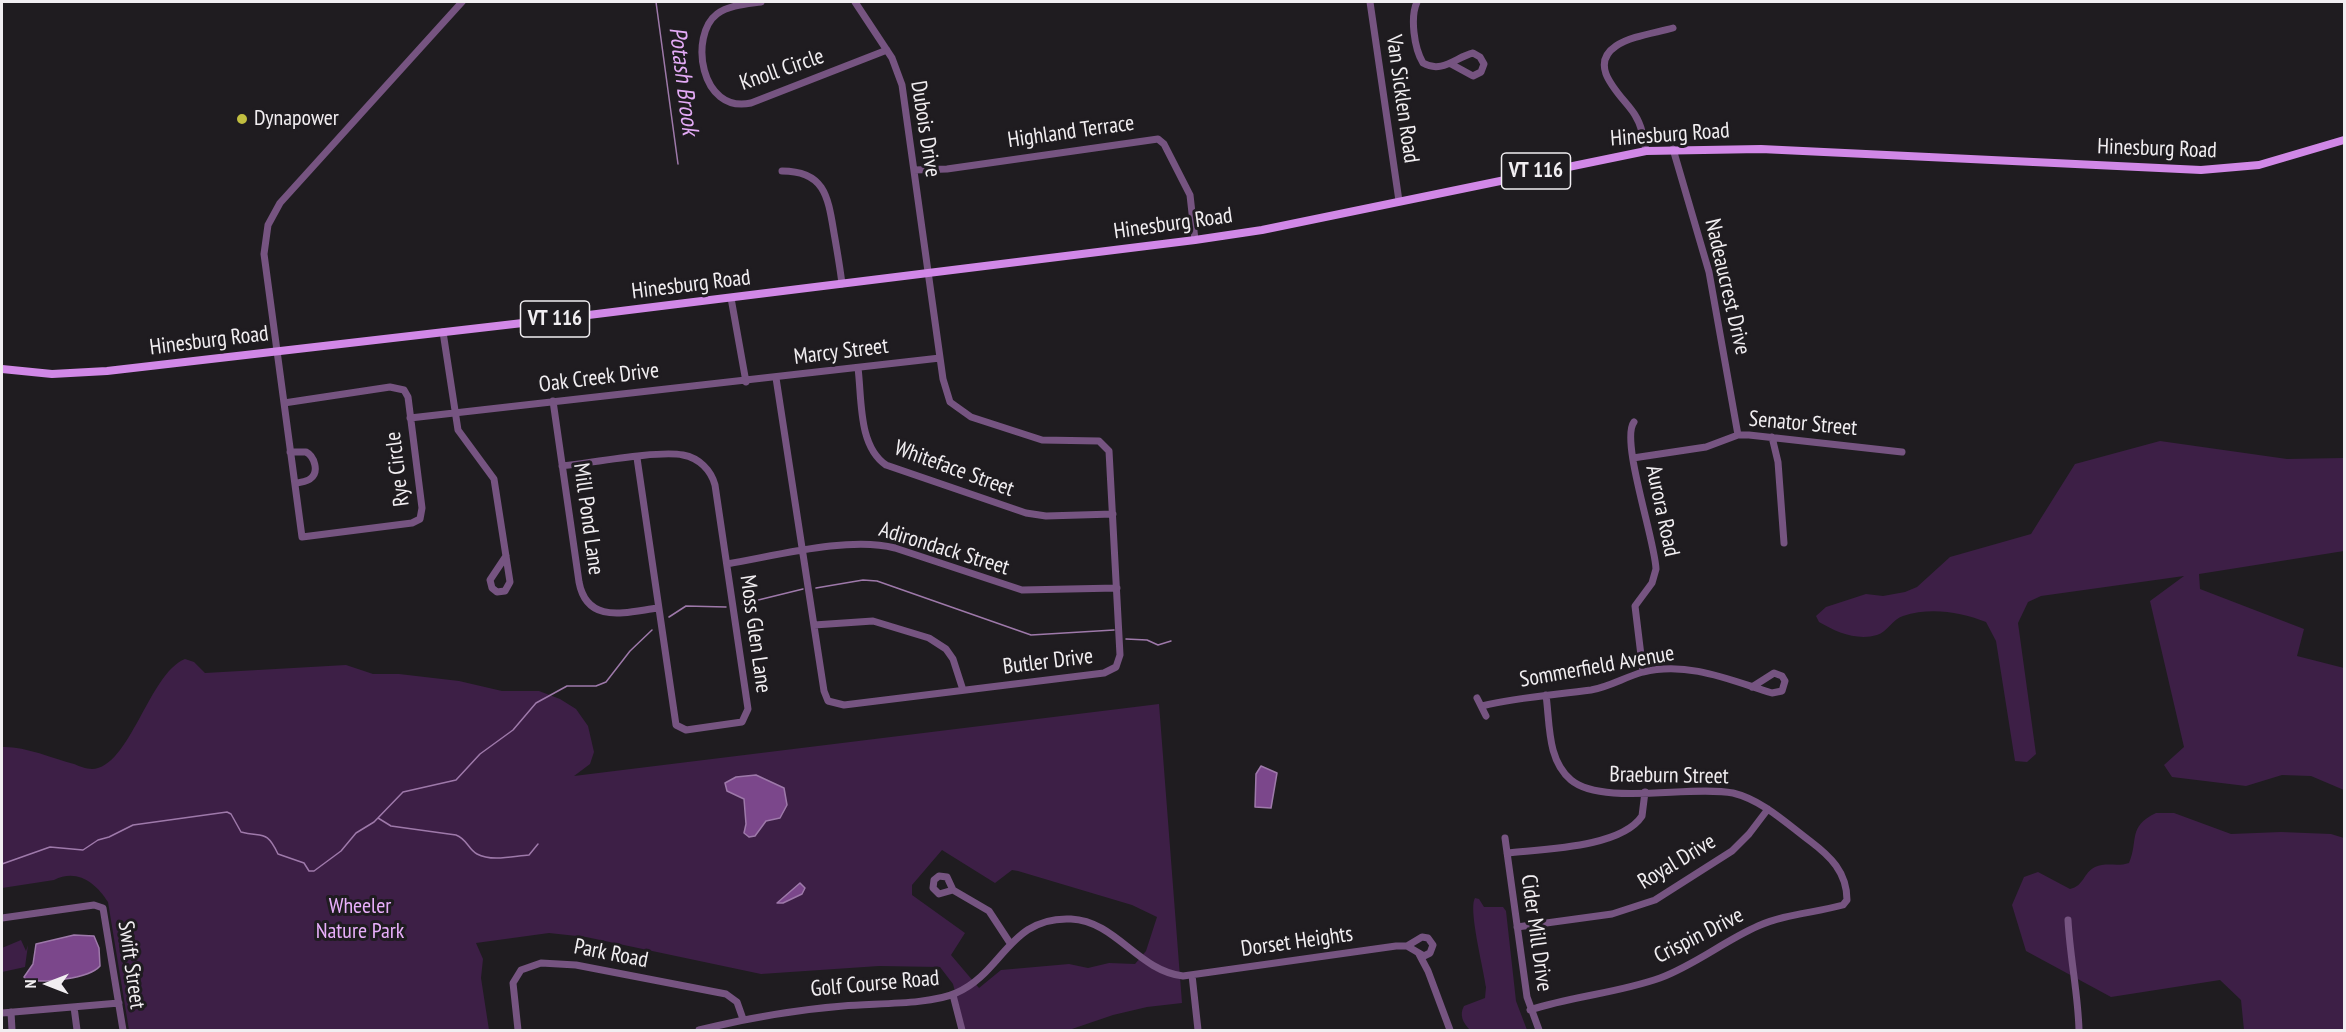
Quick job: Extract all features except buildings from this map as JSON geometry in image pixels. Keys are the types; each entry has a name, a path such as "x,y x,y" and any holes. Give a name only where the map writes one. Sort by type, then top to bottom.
{"main road":[{"name":"Hinesburg Road","path":"2,369 43,374 80,373 731,298 1195,240 1262,230 1646,151 1761,149 2201,170 2259,165 2344,140"}],"street":[{"name":"Rye Circle","path":"284,403 396,386 407,394 423,510 416,521 302,537 290,452 264,254 266,233 273,214 462,2"},
{"name":"Knoll Circle","path":"761,2 723,10 709,21 703,34 702,47 708,84 716,95 728,103 751,103 887,50"},
{"name":"Dubois Drive","path":"855,2 887,50 903,91 930,274"},
{"name":"Van Sicklen Road","path":"1370,2 1399,201"},
{"path":"1417,2 1413,17 1421,59 1433,66 1451,64"},
{"path":"1646,151 1636,116 1606,78 1605,62 1614,47 1622,42 1673,27"},
{"name":"Highland Terrace","path":"914,170 947,169 1158,139 1164,144 1189,192 1195,240"},
{"name":"Nadeaucrest Drive","path":"1673,149 1709,272 1738,435"},
{"path":"782,171 808,175 824,189 832,219 842,284"},
{"name":"Butler Drive","path":"776,378 825,695 833,704 844,705 1111,671 1118,664 1120,655 1110,454 1103,444 1094,440 1042,440 965,415 948,398 940,358 930,274"},
{"path":"731,298 746,382"},
{"path":"443,332 459,432 493,476 506,556 510,584 507,590 499,592 492,588 490,580 506,556"},
{"name":"Marcy Street","path":"746,382 940,358"},
{"name":"Whiteface Street","path":"858,368 867,441 873,453 886,465 1034,515 1113,514"},
{"name":"Oak Creek Drive","path":"410,418 746,382"},
{"name":"Mill Pond Lane","path":"553,401 579,582 584,597 594,608 608,613 658,608"},
{"name":"Aurora Road","path":"1634,422 1630,433 1633,458 1656,569 1652,583 1635,606 1643,672"},
{"name":"Senator Street","path":"1633,458 1706,447 1738,435 1902,452"},
{"path":"1772,437 1778,462 1784,543"},
{"path":"290,452 306,452 314,459 314,475 310,479 295,484"},
{"name":"Moss Glen Lane","path":"562,466 637,458 685,455 708,470 715,485 748,709 742,722 686,730 676,725 637,458"},
{"name":"Adirondack Street","path":"727,564 802,552 875,544 1022,590 1117,588"},
{"path":"814,625 848,620 873,621 929,638 954,659 963,690"},
{"name":"Sommerfield Avenue","path":"1482,706 1600,688 1643,672 1688,669 1752,687"},
{"name":"Braeburn Street","path":"1546,695 1553,754 1566,776 1579,786 1595,791 1726,792 1746,797 1768,809 1830,858 1841,874 1847,900"},
{"path":"1478,698 1486,716"},
{"path":"1507,853 1590,842 1622,833 1642,816 1645,792"},
{"name":"Royal Drive","path":"1517,927 1605,915 1655,900 1732,851 1749,834 1768,809"},
{"name":"Cider Mill Drive","path":"1505,838 1530,1010 1539,1030"},
{"path":"953,890 985,908 1010,943"},
{"name":"Crispin Drive","path":"1530,1010 1574,997 1658,979 1682,969 1764,924 1790,915 1843,905 1847,900"},
{"name":"Swift Street","path":"2,918 101,906 106,913 123,1030"},
{"name":"Golf Course Road","path":"699,1030 743,1019 791,1011 952,995 979,979 1010,943 1031,927 1046,922 1078,920 1108,932 1159,970 1192,975"},
{"path":"2068,920 2071,968 2079,995 2079,1030"},
{"name":"Dorset Heights","path":"1192,975 1389,946 1407,946 1419,938 1428,938 1432,945 1431,951 1424,956 1419,954"},
{"path":"1407,946 1419,954 1428,971 1450,1030"},
{"name":"Park Road","path":"518,1030 512,990 514,979 525,968 547,963 576,965 726,994 737,1002 743,1019"},
{"path":"1192,975 1198,1030"},
{"path":"952,995 962,1030"},
{"path":"2,1013 119,1003"},
{"path":"74,1007 77,1030"},
{"path":"11,1012 12,1030"}],"green space":[{"path":"2160,441 2287,459 2344,458 2344,551 2199,574 2200,589 2304,629 2297,656 2344,668 2344,790 2311,776 2282,775 2246,786 2172,777 2164,765 2184,747 2150,601 2184,576 2041,596 2028,602 2018,623 2036,754 2027,762 2015,761 1996,641 1986,622 1956,613 1935,611 1914,613 1896,620 1877,635 1862,637 1840,632 1819,622 1816,616 1826,607 1866,594 1883,596 1905,592 1917,587 1950,557 2031,534 2075,464"},
{"name":"Wheeler Nature Park","path":"185,659 194,662 205,673 346,665 373,674 399,674 459,681 502,691 539,691 560,699 576,709 588,726 594,752 590,764 574,776 1159,704 1182,1003 1147,1007 1113,1015 1069,1030 965,1030 953,984 940,967 879,966 761,974 586,937 549,933 476,943 483,959 481,978 489,1030 129,1030 108,902 98,889 85,879 70,876 2,888 2,747 29,750 92,769 105,765 118,753 172,668","holes":["942,850 995,883 1012,870 1132,905 1157,917 1146,951 1135,964 1109,963 1088,968 1069,964 1001,970 979,988 951,955 965,933 912,895 912,885"]},
{"path":"2156,813 2174,813 2231,834 2281,832 2331,834 2344,838 2344,1030 2244,1030 2241,1000 2220,980 2111,997 2026,951 2012,905 2024,877 2038,872 2070,889 2078,885 2095,867 2129,863 2137,829 2141,823"},
{"path":"1475,898 1479,899 1484,907 1503,907 1506,911 1516,1001 1527,1030 1470,1030 1462,1019 1464,1006 1485,998 1486,987 1473,914"},
{"path":"21,940 26,951 28,945 25,967 2,972 2,948"}],"shaded area":[{"path":"1261,766 1277,773 1271,808 1255,807 1256,774"},
{"path":"756,775 784,788 787,805 780,818 766,821 755,836 749,837 744,833 746,824 744,799 727,791 725,783 736,777"},
{"path":"800,883 805,888 802,894 783,903 777,903"},
{"path":"74,935 94,936 99,948 100,966 76,977 43,981 26,980 24,977 33,964 36,944"}],"waterway":[{"name":"Potash Brook","path":"656,2 678,164"},
{"path":"816,588 863,580 877,581 1031,635 1114,630"},
{"path":"742,604 803,589"},
{"path":"669,617 686,606 726,607"},
{"path":"2,864 50,847 83,850 98,840 133,825 227,812 231,814 241,832 267,838 278,854 304,863 309,871 314,871 341,851 356,833 374,822 403,792 456,780 480,754 513,730 536,703 567,686 596,686 606,682 630,651 652,630"},
{"path":"1126,639 1147,640 1158,645 1171,641"},
{"path":"378,818 391,826 456,835 477,854 489,858 529,855 538,844"}],"place":[{"name":"Dynapower","path":"242,119"}]}
